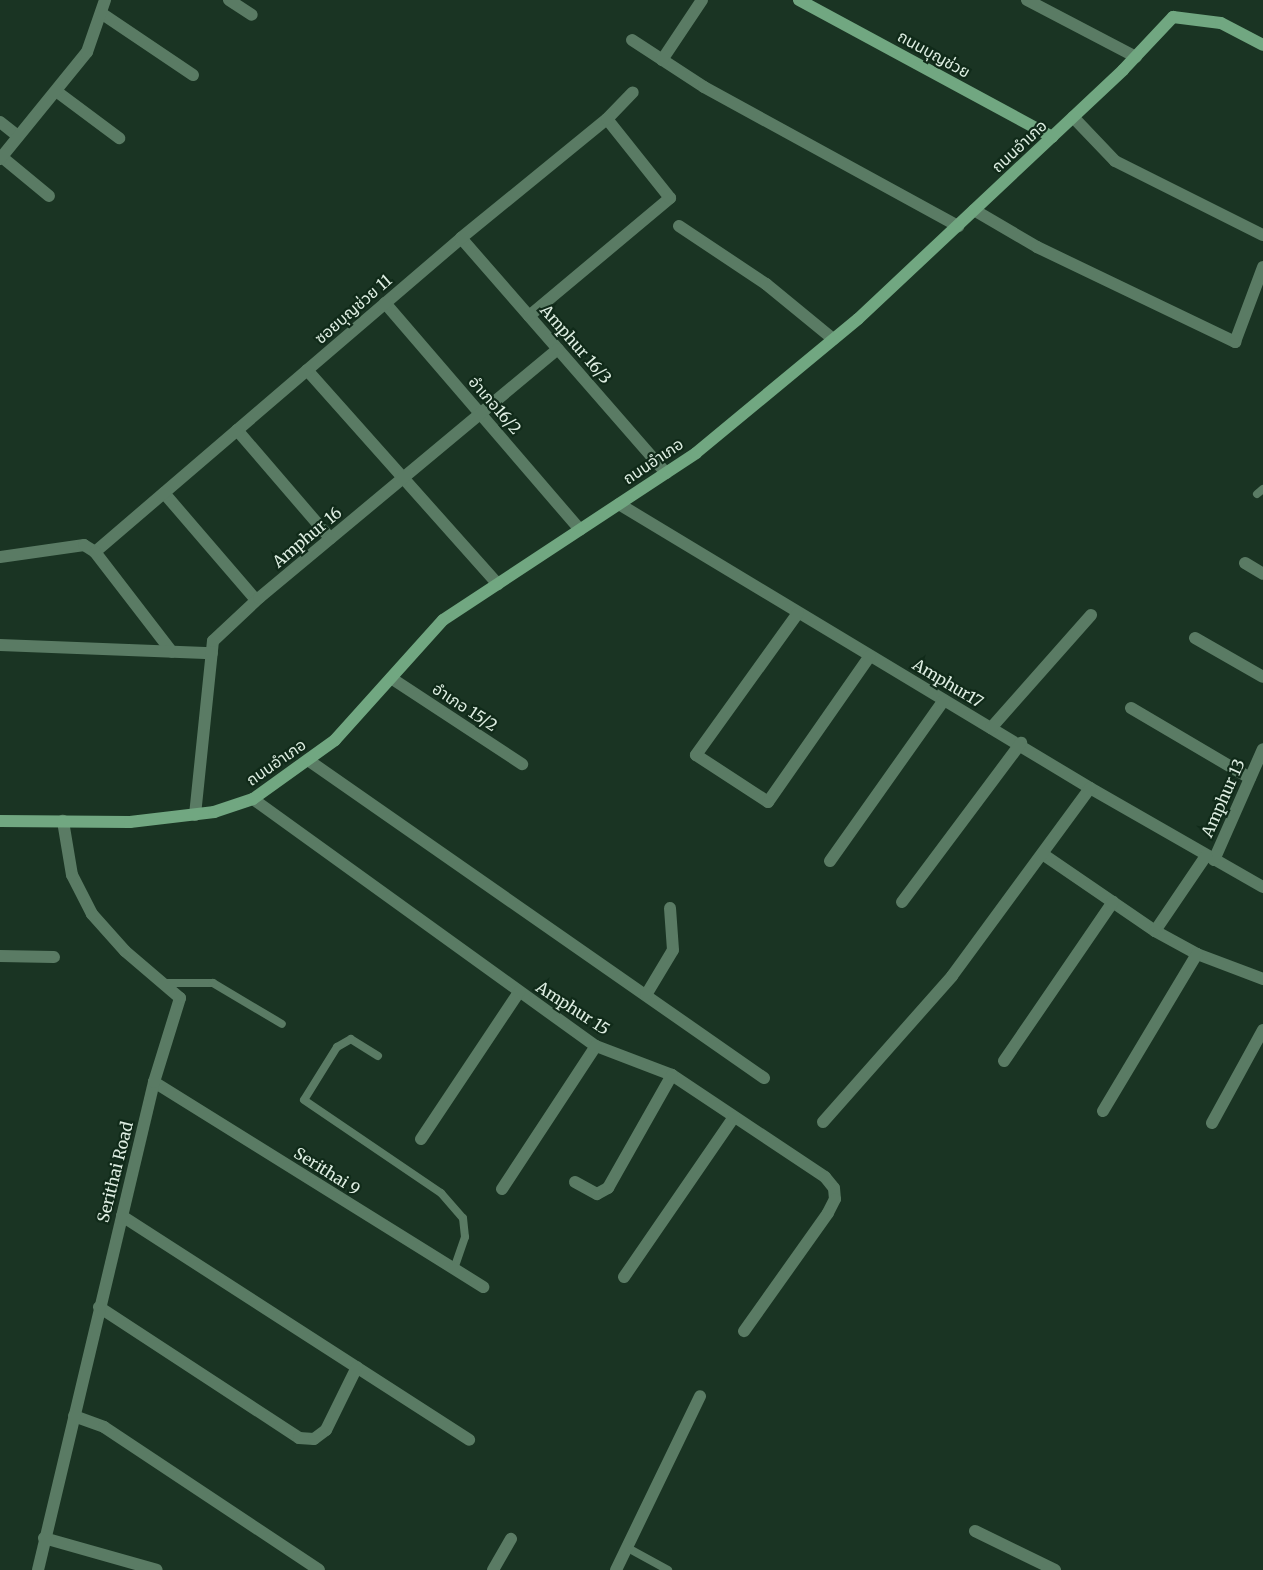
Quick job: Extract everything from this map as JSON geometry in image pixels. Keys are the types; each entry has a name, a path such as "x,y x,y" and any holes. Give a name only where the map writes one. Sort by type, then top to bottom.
{"street":[{"path":"49,196 1,158 87,52 105,0"},
{"path":"229,0 252,15"},
{"path":"663,60 702,0"},
{"name":"ถนนบุญช่วย","path":"799,0 1052,137"},
{"path":"1027,0 1136,57"},
{"path":"101,13 193,75"},
{"name":"ถนนอำเภอ","path":"0,821 130,822 195,815 253,799 335,740 443,620 696,453 833,339 1052,137 1136,57 1173,17 1221,23 1263,45"},
{"path":"632,40 663,60 958,226"},
{"path":"56,91 119,138"},
{"name":"ซอยบุญช่วย 11","path":"95,552 461,238 607,119 633,92"},
{"path":"1073,117 1116,161 1263,235"},
{"path":"529,316 670,198 607,119"},
{"path":"0,122 18,136"},
{"path":"974,210 1037,247 1234,342 1263,267"},
{"path":"679,226 766,284 833,339"},
{"name":"Amphur 16/3","path":"461,238 666,473"},
{"name":"อำเภอ16/2","path":"385,303 580,530"},
{"name":"Amphur 16","path":"195,815 213,641 256,600 558,349"},
{"path":"307,370 498,584"},
{"path":"237,430 330,538"},
{"path":"164,493 256,600"},
{"name":"Amphur17","path":"619,504 991,728 1021,743 1090,788 1263,887"},
{"path":"0,557 84,545 95,552 172,652"},
{"path":"1245,563 1263,574"},
{"path":"798,613 696,755 768,802 870,656"},
{"path":"991,728 1092,615"},
{"path":"1195,638 1263,677"},
{"path":"0,645 212,653"},
{"name":"อำเภอ 15/2","path":"391,678 522,764"},
{"path":"830,861 944,700"},
{"path":"1131,708 1250,778"},
{"path":"902,902 1021,743"},
{"name":"Amphur 13","path":"1155,931 1210,858 1263,749"},
{"path":"308,760 764,1078"},
{"path":"823,1122 952,976 1044,855 1090,788"},
{"name":"Amphur 15","path":"253,799 596,1046 672,1075 825,1177 834,1188 835,1199 744,1331"},
{"name":"Serithai Road","path":"38,1570 154,1082 180,998 125,951 92,914 72,875 63,821"},
{"path":"1044,855 1155,931 1197,954 1263,979"},
{"path":"1004,1060 1113,902"},
{"path":"646,995 673,950 670,908"},
{"path":"1103,1111 1197,954"},
{"path":"0,956 54,957"},
{"path":"421,1139 519,992"},
{"path":"1212,1123 1263,1030"},
{"path":"502,1189 596,1046"},
{"path":"575,1182 597,1194 608,1188 672,1075"},
{"name":"Serithai 9","path":"154,1082 483,1287"},
{"path":"624,1277 734,1117"},
{"path":"122,1216 469,1440"},
{"path":"99,1307 299,1438 314,1439 326,1430 357,1366"},
{"path":"616,1570 700,1396"},
{"path":"74,1416 104,1427 319,1570"},
{"path":"975,1531 1055,1570"},
{"path":"45,1538 157,1570"},
{"path":"493,1570 511,1539"}],"lane":[{"path":"163,983 196,980 213,983 282,1024"},
{"path":"378,1056 351,1039 337,1047 304,1100 441,1193 463,1218 465,1237 454,1269"},
{"path":"626,1547 668,1570"}]}
